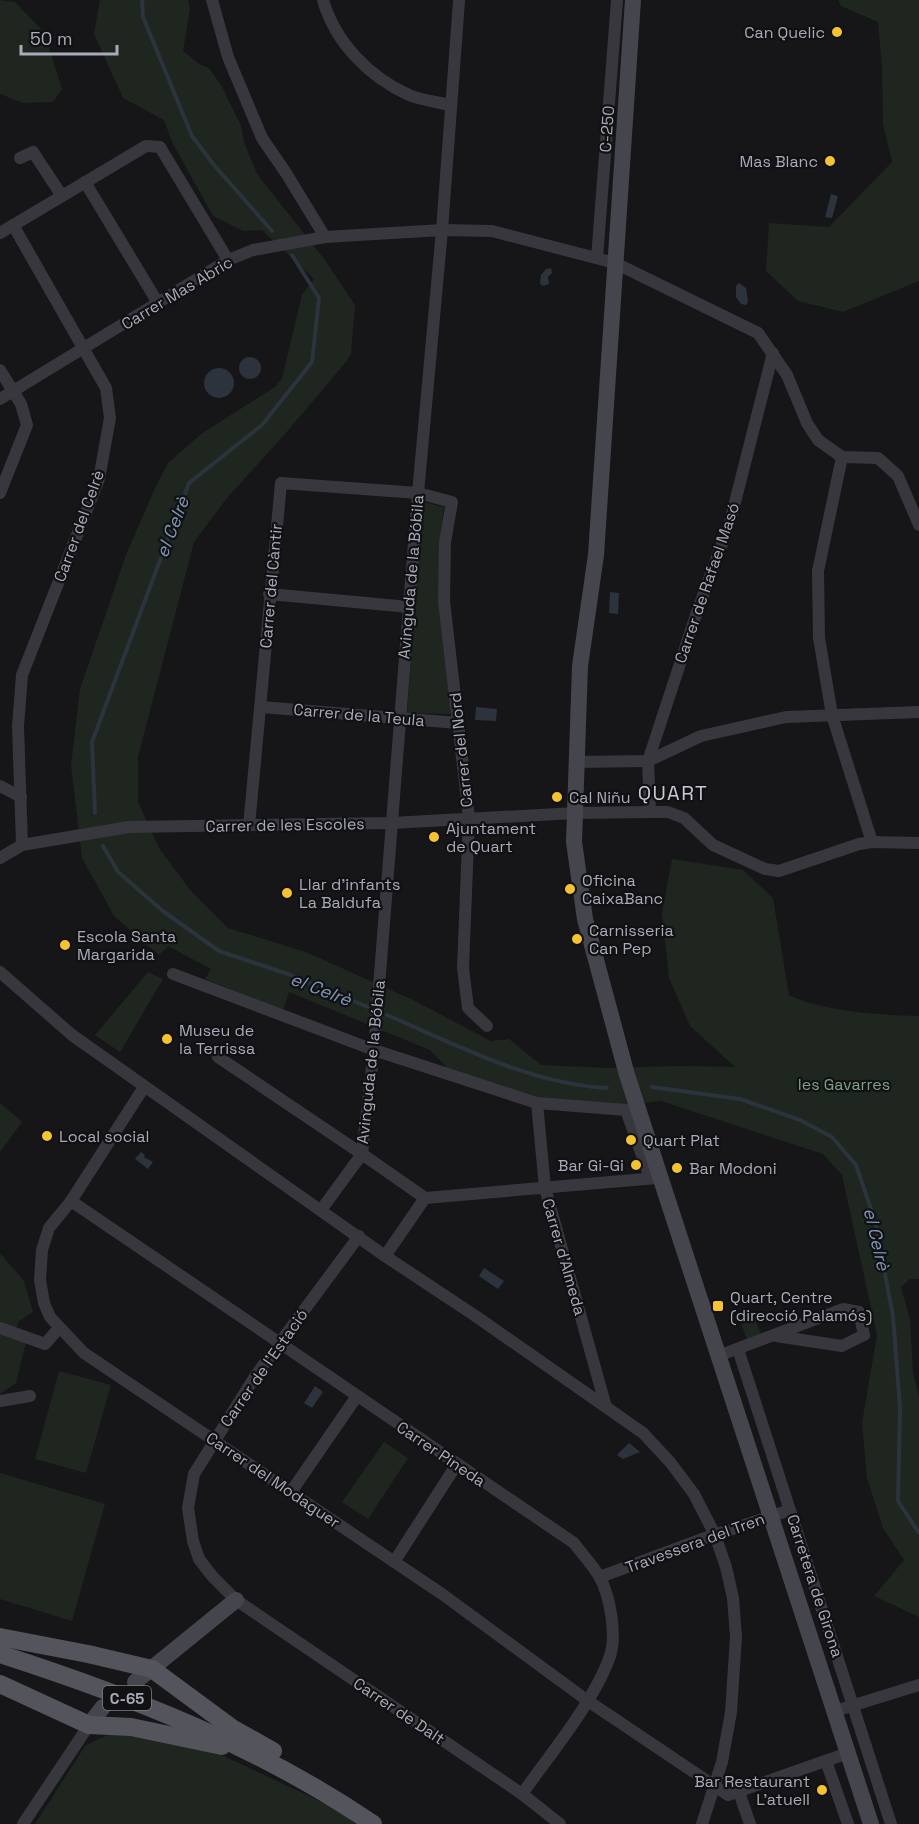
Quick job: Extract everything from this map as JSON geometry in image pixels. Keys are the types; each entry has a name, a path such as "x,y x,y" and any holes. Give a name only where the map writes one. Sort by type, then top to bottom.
{"main road":[{"name":"C-250","path":"633,0 596,555 580,666 574,842 585,919 656,1178 718,1356 871,1824"},
{"path":"135,1682 236,1600"},
{"path":"0,1636 152,1669 232,1728 317,1776 335,1800"},
{"name":"C-65","path":"0,1654 89,1683 191,1724 250,1752 373,1824"},
{"path":"0,1684 89,1725 131,1727 250,1752"},
{"path":"89,1725 104,1707"}],"street":[{"path":"212,0 228,57 262,138 325,237"},
{"path":"323,0 342,41 360,62 384,81 410,95 450,105"},
{"name":"Avinguda de la Bóbila","path":"362,1154 374,1050 460,0"},
{"name":"C-250","path":"597,258 617,0"},
{"path":"0,232 146,146 160,147 228,260"},
{"path":"20,158 33,152 62,196"},
{"path":"85,182 158,303"},
{"name":"Carrer del Celrè","path":"13,225 106,388 110,418 99,479 22,675 18,726 22,845"},
{"name":"Carrer Mas Abric","path":"0,399 228,260 253,250 325,237 442,230 492,231 615,263 758,333 787,375 807,423 818,440 842,457"},
{"name":"Carrer de Rafael Masó","path":"650,812 648,761 697,612 730,522 773,353"},
{"path":"0,370 21,404 27,425 0,493"},
{"path":"872,842 832,715 819,639 818,571 842,457 878,458 892,470 898,476 919,525"},
{"name":"Carrer del Càntir","path":"249,826 280,483 418,493"},
{"name":"Carrer del Nord","path":"418,493 452,502 445,542 444,601 469,818 463,968 468,1008 487,1026"},
{"path":"269,594 409,607"},
{"name":"Carrer de la Teula","path":"261,707 458,723"},
{"path":"576,762 648,761 700,736 786,717 919,712"},
{"path":"0,786 21,797"},
{"name":"Carrer de les Escoles","path":"0,858 22,845 129,827 391,823 575,813 668,812 684,818 713,845 765,869 779,871 859,844 919,843"},
{"path":"0,972 72,1035 144,1088 643,1433 670,1462 694,1494 715,1535 733,1598 736,1637 731,1712 722,1762 702,1824"},
{"path":"173,974 374,1050 537,1103 626,1110 656,1178 425,1198 219,1057"},
{"name":"Carrer del Modaguer","path":"144,1088 71,1201 49,1228 42,1250 40,1280 44,1303 50,1317 59,1328 84,1353 442,1594 588,1701 728,1796 738,1792"},
{"name":"Carrer d'Almeda","path":"537,1103 545,1188 606,1407"},
{"path":"321,1210 362,1154"},
{"path":"384,1256 425,1198"},
{"name":"Carrer Pineda","path":"71,1201 574,1543 600,1577 613,1619 611,1654 588,1701 522,1794"},
{"name":"Carrer de l'Estació","path":"236,1600 199,1559 193,1540 188,1508 194,1474 256,1375 359,1236"},
{"path":"718,1356 843,1309 859,1312 864,1335 842,1347 776,1336"},
{"path":"0,1328 45,1344 59,1328"},
{"name":"Carretera de Girona","path":"738,1349 891,1824"},
{"path":"0,1401 30,1396"},
{"path":"291,1492 357,1396"},
{"path":"394,1562 457,1464"},
{"name":"Travessera del Tren","path":"600,1577 790,1510"},
{"name":"Carrer de Dalt","path":"236,1600 522,1794 561,1824"},
{"path":"835,1711 919,1685"},
{"path":"23,1824 89,1725"},
{"path":"750,1824 738,1792 848,1753"},
{"path":"826,1761 849,1824"}],"green space":[{"path":"0,0 15,2 44,32 62,89 53,102 23,103 0,94"},
{"name":"les Gavarres","path":"100,0 188,0 190,9 183,51 199,64 209,68 221,85 241,126 244,142 257,174 325,260 355,305 351,354 345,363 227,498 194,542 138,757 138,802 159,848 191,891 228,928 306,952 413,1000 491,1041 509,1039 541,1065 607,1068 735,1067 690,1026 669,978 662,913 672,859 743,870 773,898 789,995 835,1009 919,1016 919,1279 910,1279 901,1287 910,1320 913,1372 919,1397 919,1617 874,1596 904,1560 883,1528 867,1478 862,1423 877,1335 842,1175 823,1154 661,1101 620,1106 544,1099 492,1082 452,1073 430,1050 289,992 283,1010 205,979 211,969 168,946 159,955 114,916 82,858 71,765 80,689 126,555 168,463 201,434 275,387 282,378 302,295 314,279 262,230 243,231 213,216 172,142 164,120 123,98 94,34"},
{"path":"838,0 919,0 919,281 843,312 798,301 766,271 769,223 829,227 892,162 883,124 882,66 878,22 841,6"},
{"path":"423,502 444,507 440,541 451,714 407,713"},
{"path":"148,972 163,979 120,1052 95,1035"},
{"path":"0,1103 22,1122 0,1152"},
{"path":"0,1253 24,1281 33,1312 19,1321 14,1333 27,1338 16,1383 0,1394"},
{"path":"755,1319 761,1334 747,1339 741,1324"},
{"path":"59,1371 111,1385 86,1473 35,1459"},
{"path":"384,1442 408,1458 368,1519 342,1502"},
{"path":"0,1473 105,1504 72,1621 0,1599"},
{"path":"119,1729 211,1750 341,1811 355,1824 35,1824 85,1746"}],"shaded area":[{"path":"831,194 838,196 832,218 825,217"},
{"path":"551,268 552,273 548,277 549,284 543,286 540,284 541,275 546,269"},
{"path":"739,283 746,288 748,302 746,305 741,304 736,297 736,286"},
{"path":"250,357 260,364 261,368 254,378 250,379 240,372 239,368 246,358"},
{"path":"219,368 230,372 234,383 230,394 219,398 208,394 204,383 208,372"},
{"path":"610,592 619,593 618,614 609,613"},
{"path":"476,707 497,709 496,721 475,720"},
{"path":"141,1152 145,1155 144,1157 153,1162 148,1169 135,1159"},
{"path":"484,1268 504,1281 498,1289 479,1276"},
{"path":"315,1386 323,1392 312,1408 304,1403"},
{"path":"629,1443 640,1452 623,1459 617,1455"}],"waterway":[{"name":"el Celrè","path":"142,0 143,17 192,136 214,165 272,231"},
{"name":"el Celrè","path":"95,813 92,742 189,483 262,425 312,362 319,298 292,255"},
{"name":"el Celrè","path":"103,846 118,872 163,911 219,951 288,974 368,1007"},
{"name":"el Celrè","path":"387,1015 522,1071 578,1085 607,1088"},
{"name":"el Celrè","path":"652,1087 740,1099 800,1120 832,1137 856,1165 875,1221 893,1316 900,1408 898,1501 919,1533"}],"place":[{"name":"Can Quelic","path":"837,32"},
{"name":"Mas Blanc","path":"830,161"},
{"name":"Cal Niñu","path":"557,797"},
{"name":"Ajuntament de Quart","path":"434,837"},
{"name":"Oficina CaixaBanc","path":"570,889"},
{"name":"Llar d'infants La Baldufa","path":"287,893"},
{"name":"Carnisseria Can Pep","path":"577,939"},
{"name":"Escola Santa Margarida","path":"65,945"},
{"name":"Museu de la Terrissa","path":"167,1039"},
{"name":"Local social","path":"47,1136"},
{"name":"Quart Plat","path":"631,1140"},
{"name":"Bar Gi-Gi","path":"636,1165"},
{"name":"Bar Modoni","path":"677,1168"},
{"name":"Quart, Centre (direcció Palamós)","path":"718,1306"},
{"name":"Bar Restaurant L'atuell","path":"822,1790"}],"district":[{"name":"QUART","path":"673,793"}]}
